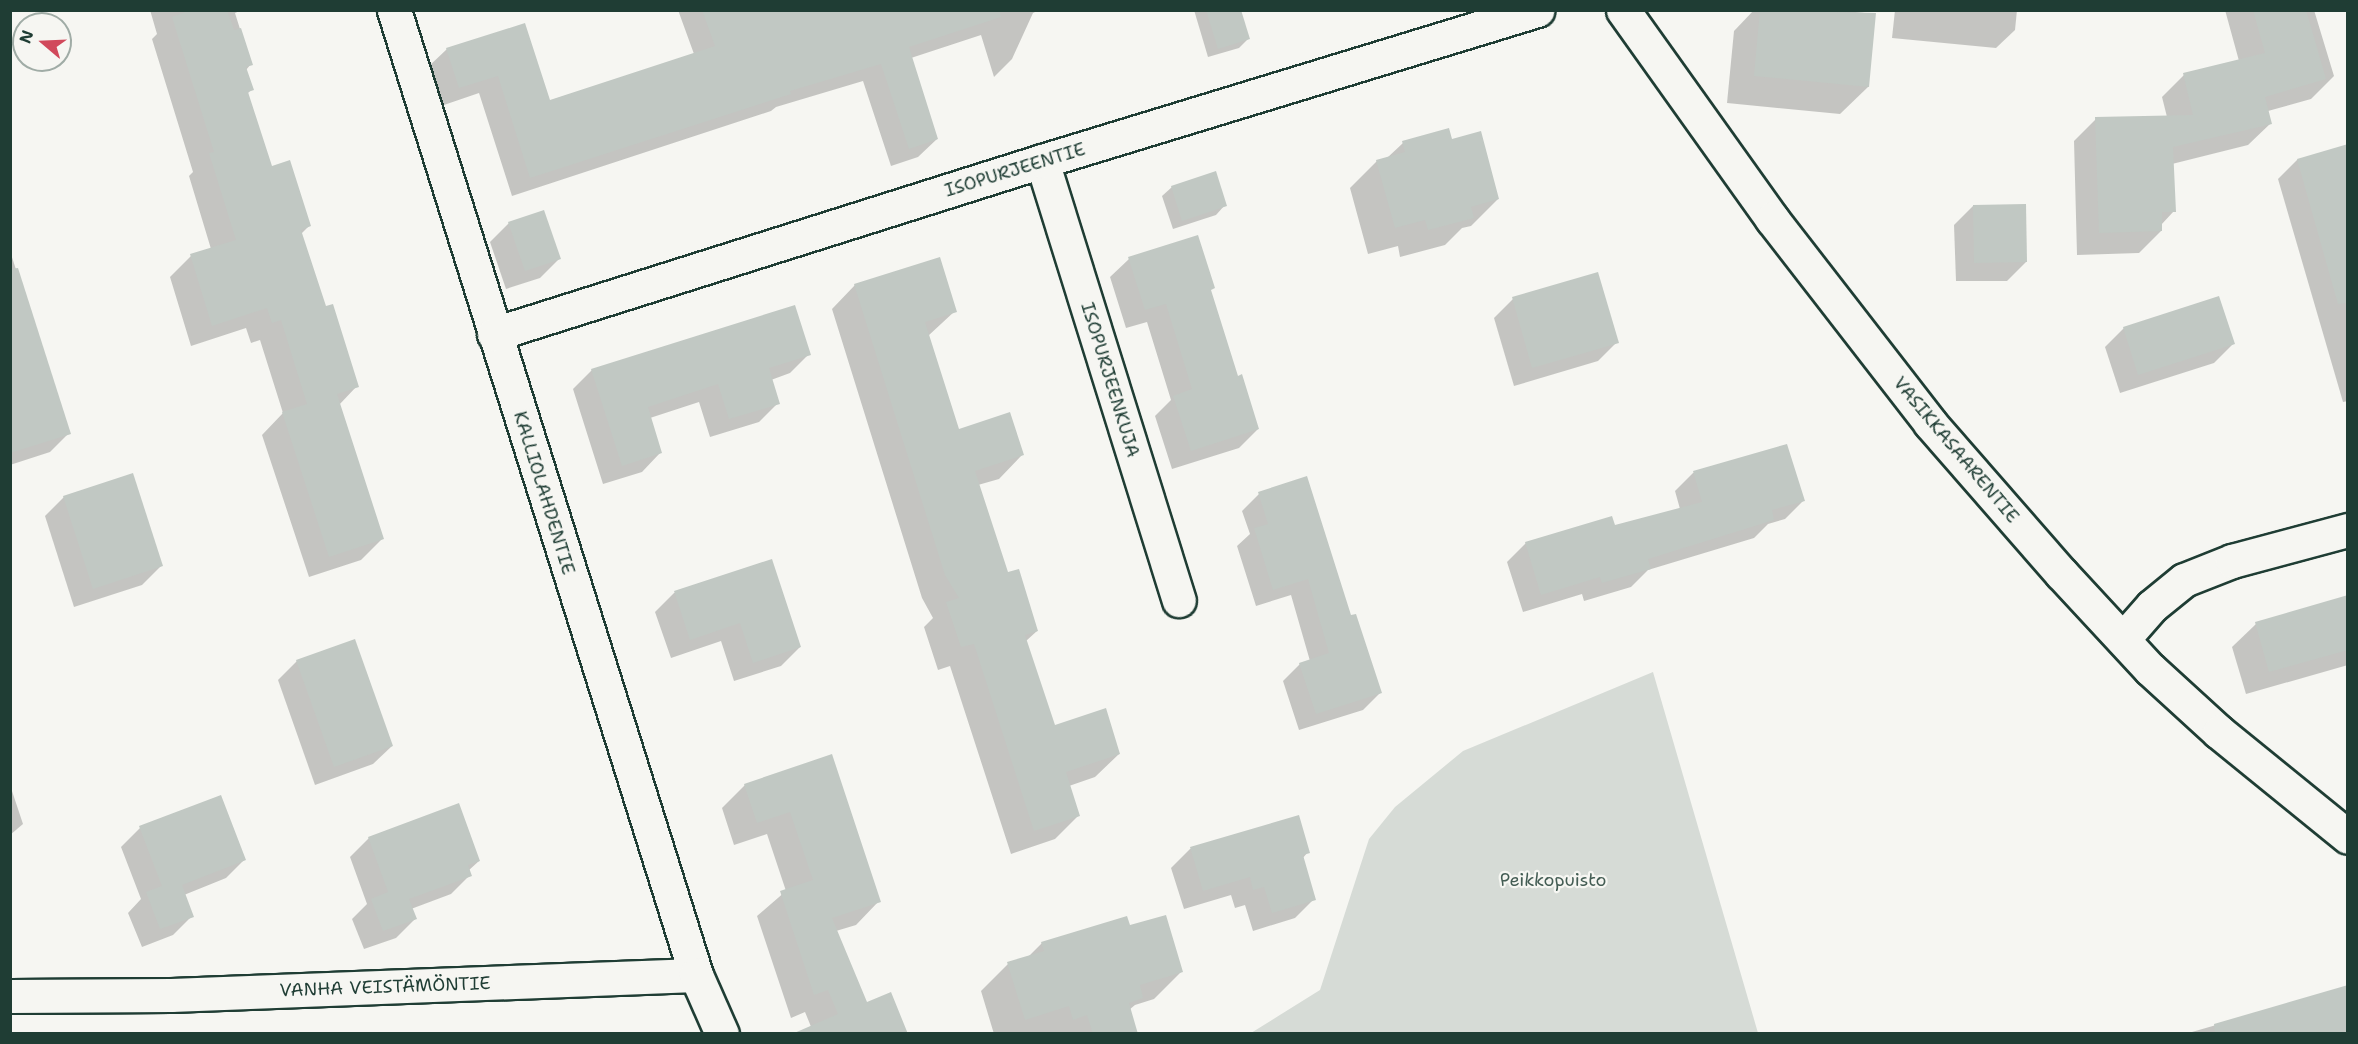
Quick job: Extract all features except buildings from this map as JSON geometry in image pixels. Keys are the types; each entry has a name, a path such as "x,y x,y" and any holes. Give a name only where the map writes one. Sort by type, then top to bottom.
{"street":[{"name":"KALLIOLAHDENTIE","path":"394,10 696,975"},
{"name":"ISOPURJEENTIE","path":"494,334 1042,161 1537,10"},
{"name":"VASIKKASAARENTIE","path":"1623,10 1772,219 1930,423 2061,573 2150,669 2219,732 2348,837"},
{"name":"ISOPURJEENKUJA","path":"1042,161 1179,600"},
{"path":"2122,639 2152,606 2184,580 2232,561 2348,530"},
{"path":"696,975 722,1034"},
{"name":"VANHA VEISTÄMÖNTIE","path":"10,996 171,995 696,975"}],"green space":[{"name":"Peikkopuisto","path":"1653,672 1758,1033 1251,1033 1320,990 1369,839 1395,807 1463,751"}]}
